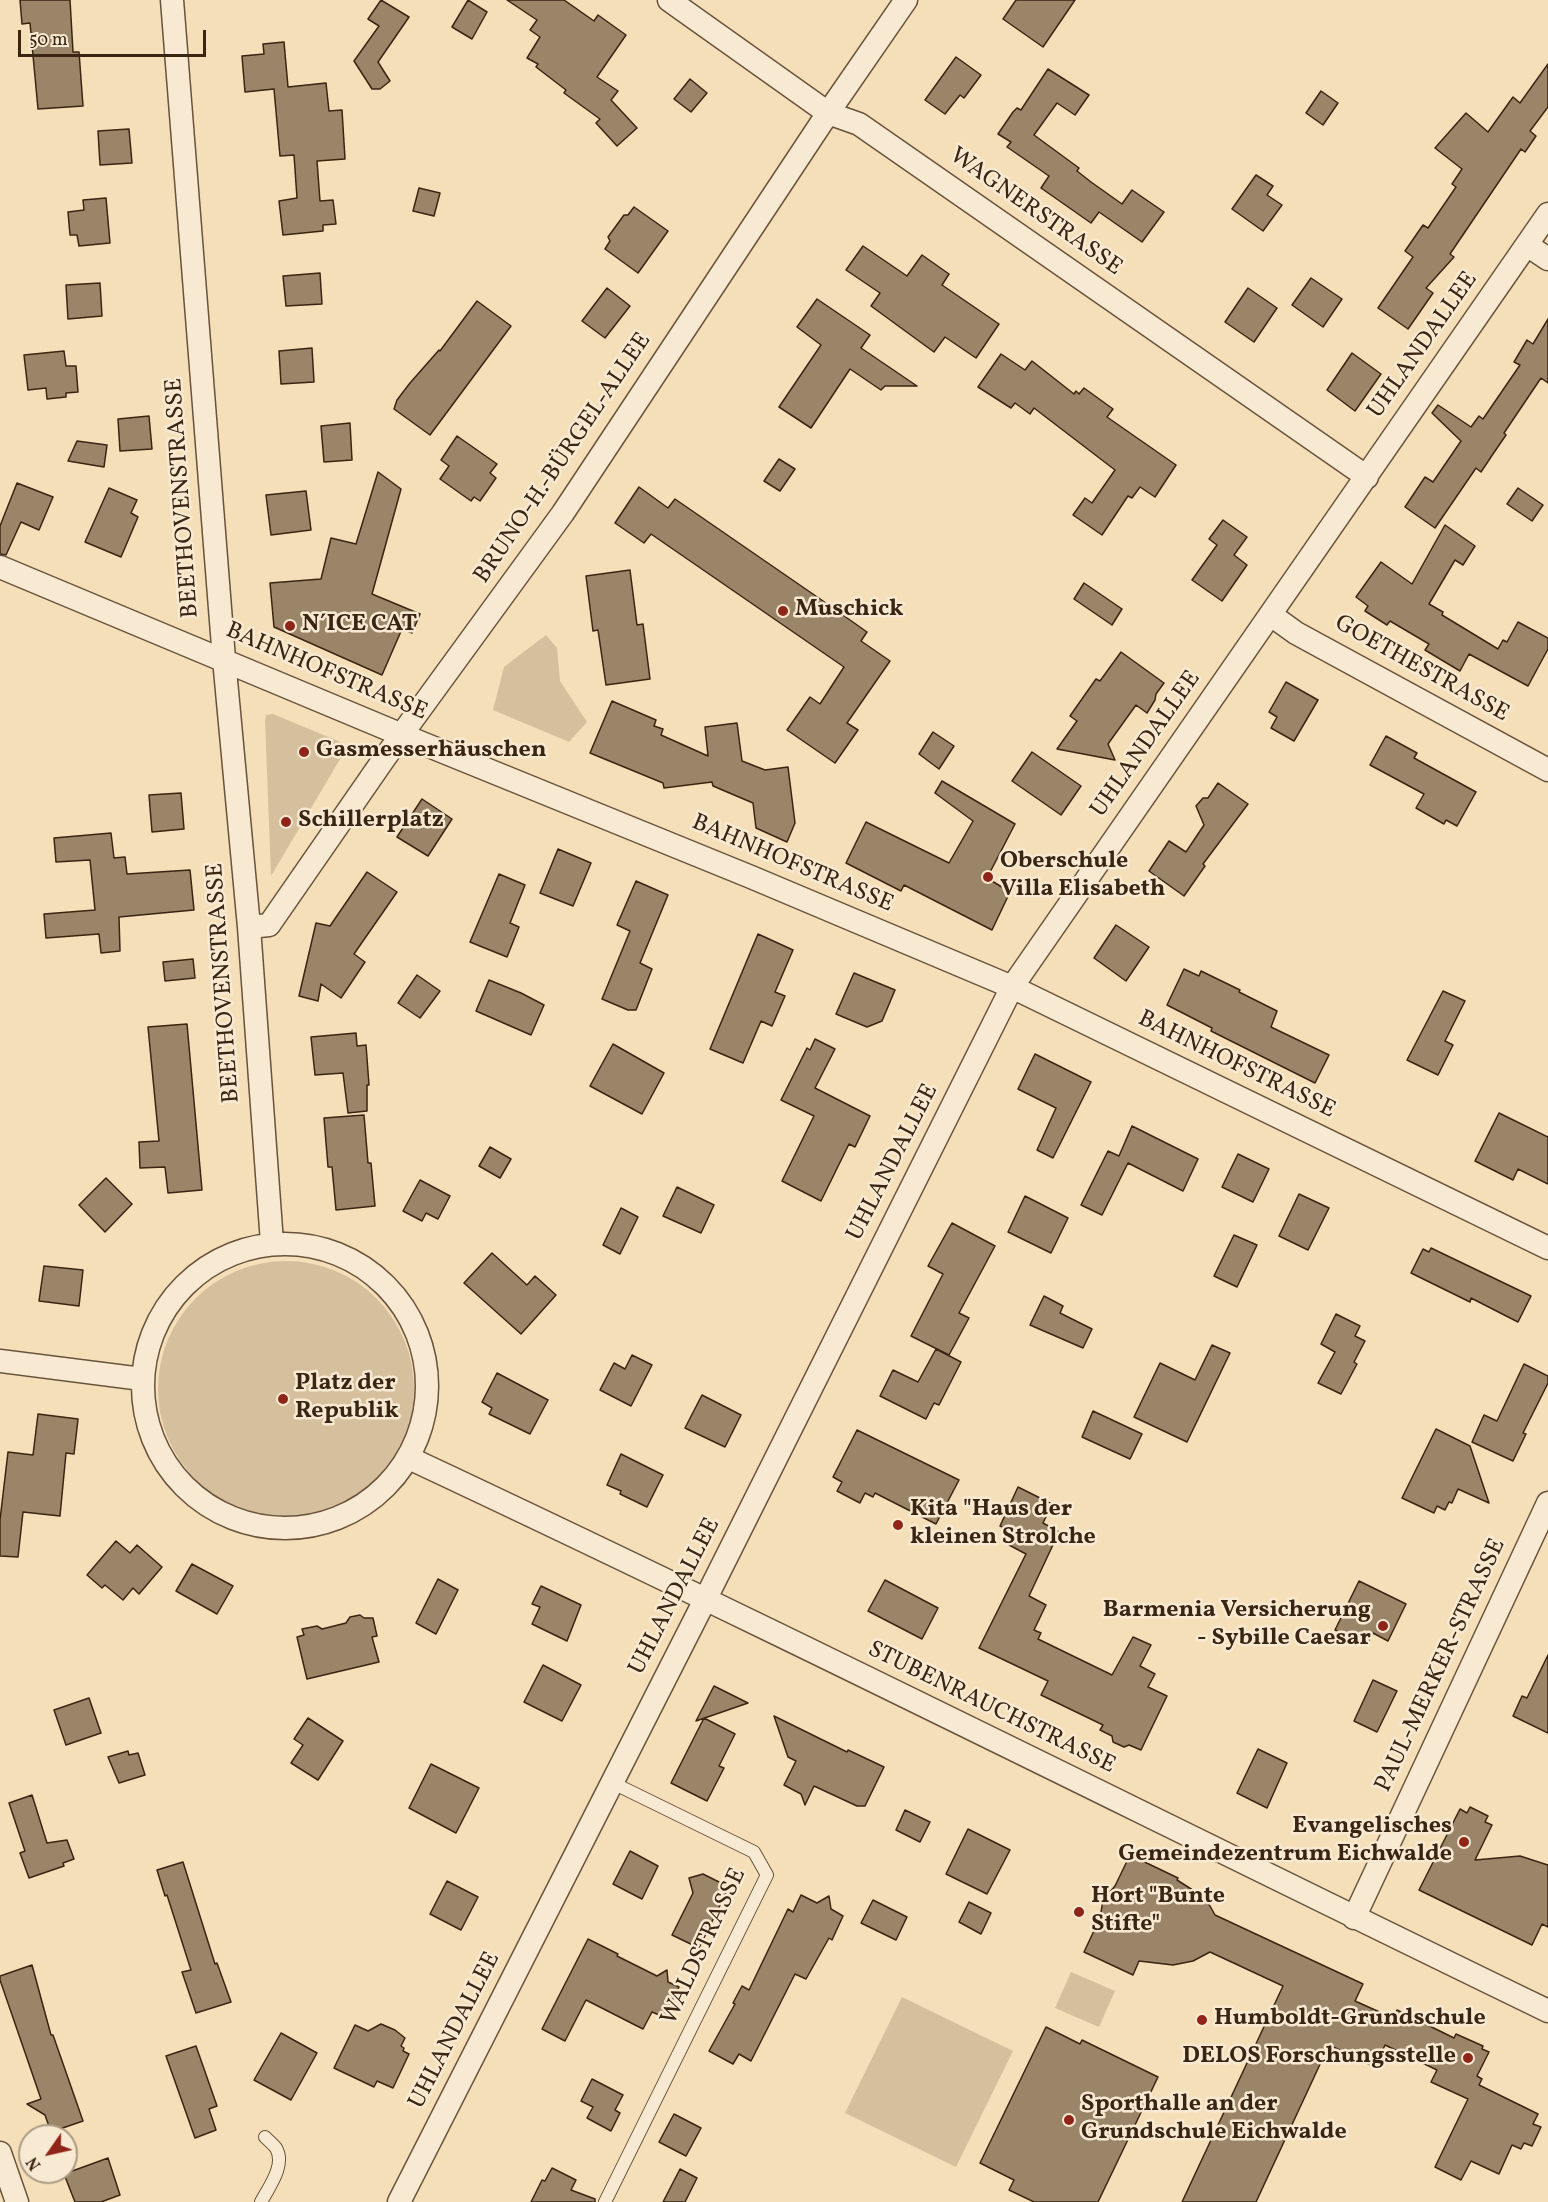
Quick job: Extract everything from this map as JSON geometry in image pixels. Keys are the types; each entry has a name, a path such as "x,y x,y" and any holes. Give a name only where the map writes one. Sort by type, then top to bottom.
{"street":[{"name":"BEETHOVENSTRASSE","path":"172,0 224,659 249,927 272,1244"},
{"name":"WAGNERSTRASSE","path":"669,0 828,113 859,124 1366,477"},
{"name":"BRUNO-H.-BÜRGEL-ALLEE","path":"249,927 269,925 402,735 563,513 828,113 906,0"},
{"name":"UHLANDALLEE","path":"399,2202 613,1783 1012,987 1548,214"},
{"path":"1527,245 1548,259"},
{"name":"BAHNHOFSTRASSE","path":"0,567 402,735 752,877 1012,987 1548,1248"},
{"name":"GOETHESTRASSE","path":"1271,615 1296,633 1548,770"},
{"path":"272,1244 307,1245 340,1254 371,1272 396,1296 408,1314 424,1353 428,1392 421,1432 409,1458 391,1482 368,1503 341,1518 312,1527 281,1529 256,1526 232,1519 209,1507 190,1493 160,1456 146,1418 142,1379 146,1352 159,1319 172,1298 189,1280 213,1262 242,1250 272,1244"},
{"path":"0,1361 142,1379"},
{"name":"STUBENRAUCHSTRASSE","path":"409,1458 706,1598 1354,1918 1548,2011"},
{"name":"PAUL-MERKER-STRASSE","path":"1354,1918 1548,1503"},
{"path":"0,2153 17,2202"}],"lane":[{"name":"WALDSTRASSE","path":"604,2202 767,1875 754,1852 613,1783"},
{"path":"261,2202 276,2172 279,2160 276,2148 265,2137"}],"shaded area":[{"path":"546,635 557,648 560,681 587,722 569,742 493,710 504,667"},
{"path":"273,714 345,744 346,749 271,876 265,720 266,715"},
{"name":"Platz der Republik","path":"273,1261 299,1261 323,1266 346,1276 377,1298 393,1318 409,1352 414,1389 409,1426 393,1460 377,1480 357,1496 323,1512 299,1517 273,1517 249,1512 226,1502 195,1480 179,1460 163,1426 158,1402 158,1376 163,1352 173,1329 195,1298 215,1282 249,1266"},
{"path":"1071,1972 1115,1991 1099,2027 1055,2008"},
{"path":"902,1997 1013,2051 956,2167 845,2113"}],"building":[{"path":"20,0 70,0 73,52 79,52 83,106 38,109 30,23 22,24"},
{"path":"381,0 409,17 378,62 390,81 380,89 372,89 354,61 379,26 368,19"},
{"path":"468,0 487,12 472,39 452,27"},
{"path":"507,0 564,0 594,21 598,15 626,35 597,77 618,91 611,100 637,128 617,146 596,123 600,119 564,93 566,90 536,67 538,64 527,58 540,37 530,30 537,20"},
{"path":"1016,0 1075,0 1043,47 1003,19"},
{"path":"284,42 288,87 326,83 329,111 342,110 345,159 317,161 320,201 333,200 336,224 323,225 323,231 283,235 279,201 297,198 294,155 280,156 274,89 245,92 242,56 264,54 263,44"},
{"path":"956,57 981,75 964,98 960,95 945,114 925,100"},
{"path":"1548,64 1548,107 1530,131 1536,136 1525,152 1521,149 1450,254 1454,257 1426,288 1433,293 1408,329 1378,308 1413,257 1405,251 1423,225 1428,228 1456,187 1452,184 1462,169 1435,148 1466,113 1488,132 1513,97 1520,103"},
{"path":"1048,69 1089,95 1075,115 1057,103 1034,135 1079,168 1077,171 1091,182 1122,204 1132,190 1164,212 1142,242 1099,212 1091,223 1041,188 1049,176 1007,147 1011,142 998,134 1013,112 1017,108 1021,110"},
{"path":"690,79 707,93 691,112 674,99"},
{"path":"1321,91 1338,103 1323,125 1306,113"},
{"path":"129,129 132,163 100,165 98,131"},
{"path":"1256,175 1273,186 1267,195 1282,205 1263,231 1232,209"},
{"path":"419,188 440,193 434,216 413,211"},
{"path":"106,198 110,243 79,246 77,235 70,235 68,212 84,210 83,200"},
{"path":"634,207 668,231 638,273 605,249 610,241 608,237 624,215 628,215"},
{"path":"863,246 907,276 922,255 949,274 942,285 999,324 976,358 945,337 934,352 871,306 880,293 846,270"},
{"path":"320,273 322,304 286,306 283,276"},
{"path":"1311,278 1342,299 1323,327 1292,305"},
{"path":"100,283 102,316 68,319 66,285"},
{"path":"607,288 630,306 605,338 582,321"},
{"path":"1248,288 1277,308 1254,342 1225,322"},
{"path":"817,299 870,335 861,348 917,386 885,386 881,390 850,369 811,428 779,407 821,345 797,327"},
{"path":"477,301 511,326 430,435 394,409 397,400 440,351"},
{"path":"1548,319 1548,383 1541,378 1481,472 1476,468 1435,528 1405,507 1425,477 1433,482 1461,441 1432,413 1438,405 1471,427 1479,416 1483,419 1520,365 1514,362 1527,340 1533,344"},
{"path":"312,348 314,382 281,384 279,351"},
{"path":"64,351 66,366 76,366 78,392 66,393 66,397 47,399 46,388 28,390 24,355"},
{"path":"1352,353 1381,374 1355,411 1327,390"},
{"path":"1001,354 1025,370 1032,361 1074,394 1076,391 1079,394 1084,388 1113,409 1107,417 1176,465 1155,497 1140,487 1132,498 1128,496 1102,535 1073,515 1085,498 1092,503 1115,470 1034,408 1030,414 1015,403 1011,408 978,387"},
{"path":"149,416 152,449 120,451 118,419"},
{"path":"350,423 352,460 324,462 321,426"},
{"path":"457,436 497,464 490,473 496,478 480,501 474,497 471,501 440,479 449,466 441,460"},
{"path":"77,441 107,445 104,467 68,461"},
{"path":"779,459 795,469 780,491 764,481"},
{"path":"378,472 401,489 372,594 420,614 412,633 402,629 382,675 274,627 270,583 321,579 331,538 356,544"},
{"path":"17,483 53,497 39,530 21,522 6,555 0,554 0,526"},
{"path":"639,487 668,508 675,499 823,601 867,632 861,641 890,661 847,723 858,730 835,763 787,730 810,697 820,704 844,667 651,534 644,543 615,523"},
{"path":"109,488 137,500 131,513 138,517 121,557 85,542"},
{"path":"1518,488 1543,505 1532,521 1507,504"},
{"path":"306,491 311,530 271,535 266,495"},
{"path":"1223,520 1247,537 1234,555 1247,565 1222,601 1192,580 1217,545 1209,539"},
{"path":"1445,525 1475,546 1463,565 1455,560 1429,604 1443,612 1442,615 1498,649 1503,640 1507,642 1518,622 1548,638 1548,649 1528,686 1469,654 1460,671 1425,650 1429,644 1390,621 1387,625 1365,611 1368,606 1356,597 1381,562 1412,584"},
{"path":"630,570 637,625 643,624 650,679 606,685 598,630 593,631 586,576"},
{"path":"1084,583 1122,609 1112,625 1074,599"},
{"path":"1121,652 1164,683 1147,713 1136,705 1108,744 1115,760 1057,749 1077,721 1070,716 1096,679 1100,681"},
{"path":"1286,682 1318,700 1294,741 1271,728 1277,717 1269,712"},
{"path":"612,701 656,720 654,726 663,729 661,735 708,756 705,727 737,723 742,761 765,770 788,767 795,823 787,842 756,828 753,803 713,786 712,782 664,788 663,783 590,753"},
{"path":"933,732 954,746 939,769 919,754"},
{"path":"1386,736 1417,753 1414,758 1476,792 1457,826 1446,820 1444,824 1416,808 1424,794 1370,765"},
{"path":"1032,752 1081,786 1061,815 1012,781"},
{"path":"942,781 1015,824 987,878 1010,892 992,930 904,885 901,891 846,863 866,822 949,863 973,821 935,793"},
{"path":"1218,783 1248,804 1203,864 1205,866 1184,896 1149,871 1169,841 1186,852 1204,825 1196,806 1203,798 1208,798"},
{"path":"181,793 184,829 152,832 149,795"},
{"path":"422,799 452,819 428,856 397,837"},
{"path":"111,833 114,858 125,857 127,874 190,870 194,910 119,917 120,951 101,953 99,934 46,938 44,914 95,910 90,860 56,862 54,838"},
{"path":"558,849 591,863 573,906 540,893"},
{"path":"367,872 397,892 354,954 365,962 341,998 321,984 318,1001 299,996 316,923 330,926"},
{"path":"499,874 525,885 510,923 519,927 507,957 470,942"},
{"path":"636,881 668,895 640,963 652,969 636,1010 628,1010 602,999 630,931 617,925"},
{"path":"1116,925 1149,947 1126,981 1094,958"},
{"path":"758,934 793,950 775,992 785,996 772,1026 761,1021 743,1063 710,1049"},
{"path":"193,959 195,978 165,981 163,962"},
{"path":"1184,969 1199,976 1201,971 1277,1011 1271,1027 1329,1055 1315,1083 1211,1031 1212,1028 1167,1005"},
{"path":"854,973 895,990 882,1021 867,1027 836,1014"},
{"path":"417,975 440,991 420,1018 398,1003"},
{"path":"489,980 544,1005 531,1035 476,1011"},
{"path":"1443,991 1465,1001 1445,1041 1453,1045 1438,1075 1407,1060"},
{"path":"187,1024 202,1190 168,1193 165,1167 140,1168 139,1142 159,1141 148,1027"},
{"path":"356,1033 357,1046 366,1045 369,1085 367,1085 367,1111 348,1113 343,1073 315,1075 311,1037"},
{"path":"815,1039 835,1049 815,1088 870,1116 855,1147 849,1144 821,1201 782,1181 814,1116 781,1100 807,1048 810,1050"},
{"path":"613,1044 664,1073 642,1114 590,1086"},
{"path":"1035,1054 1091,1082 1053,1158 1037,1150 1056,1108 1018,1089"},
{"path":"1499,1113 1548,1137 1548,1184 1518,1169 1513,1180 1475,1161"},
{"path":"364,1115 375,1206 336,1210 332,1167 328,1167 324,1118"},
{"path":"1132,1126 1198,1159 1183,1191 1128,1163 1102,1215 1081,1205 1108,1151 1119,1156"},
{"path":"490,1147 511,1159 500,1178 479,1166"},
{"path":"1238,1154 1269,1169 1253,1202 1222,1187"},
{"path":"106,1178 132,1204 105,1232 79,1205"},
{"path":"420,1180 450,1196 438,1219 426,1213 422,1221 403,1211"},
{"path":"677,1187 714,1205 701,1233 663,1216"},
{"path":"1299,1194 1329,1208 1308,1250 1279,1236"},
{"path":"1025,1196 1068,1218 1051,1253 1008,1232"},
{"path":"621,1208 638,1217 620,1254 603,1245"},
{"path":"952,1223 995,1246 959,1313 969,1318 949,1355 911,1336 943,1274 928,1266"},
{"path":"1234,1235 1257,1245 1237,1287 1214,1276"},
{"path":"1431,1248 1531,1296 1518,1322 1471,1298 1470,1302 1411,1273 1423,1249 1429,1252"},
{"path":"492,1253 527,1285 535,1276 556,1295 521,1334 464,1283"},
{"path":"44,1266 83,1270 79,1306 39,1301"},
{"path":"1044,1296 1063,1306 1060,1313 1092,1329 1083,1348 1030,1325"},
{"path":"1336,1314 1360,1326 1355,1336 1365,1341 1354,1362 1357,1364 1341,1394 1318,1383 1335,1352 1321,1344"},
{"path":"1212,1345 1230,1353 1187,1442 1134,1417 1160,1363 1195,1380"},
{"path":"936,1349 961,1362 939,1405 934,1403 926,1419 880,1396 893,1370 918,1382"},
{"path":"632,1355 652,1365 631,1406 600,1390 614,1363 625,1369"},
{"path":"1524,1364 1548,1376 1548,1383 1523,1433 1526,1434 1513,1461 1472,1442 1484,1415 1497,1421"},
{"path":"497,1373 548,1400 530,1434 489,1414 492,1408 482,1402"},
{"path":"702,1395 741,1415 725,1447 685,1428"},
{"path":"1093,1411 1142,1434 1130,1459 1082,1437"},
{"path":"38,1414 78,1419 74,1454 66,1453 60,1516 23,1512 18,1557 0,1556 0,1520 8,1452 33,1455"},
{"path":"1436,1429 1470,1446 1489,1503 1458,1489 1452,1503 1449,1502 1445,1510 1437,1506 1434,1513 1402,1498"},
{"path":"857,1430 959,1480 936,1524 875,1493 873,1497 865,1493 860,1503 837,1491 842,1482 833,1477"},
{"path":"621,1454 663,1475 647,1507 607,1485"},
{"path":"1018,1487 1052,1504 1043,1523 1059,1532 1029,1596 1046,1605 1034,1630 1041,1633 1038,1639 1112,1675 1133,1637 1151,1645 1140,1666 1155,1674 1148,1687 1167,1696 1141,1750 1113,1742 1112,1736 1100,1730 1103,1725 1041,1695 1048,1681 979,1648 1026,1554 1009,1545 1015,1533 1000,1526"},
{"path":"116,1541 130,1553 137,1545 162,1567 139,1594 133,1588 123,1600 105,1585 102,1588 87,1575"},
{"path":"192,1564 233,1586 217,1614 176,1591"},
{"path":"438,1579 458,1590 436,1634 416,1623"},
{"path":"885,1580 938,1608 922,1639 868,1611"},
{"path":"1359,1581 1406,1604 1388,1641 1373,1633 1367,1645 1335,1630"},
{"path":"541,1586 581,1605 567,1641 532,1624 540,1607 532,1604"},
{"path":"360,1615 364,1618 373,1618 377,1636 372,1637 379,1662 307,1679 297,1637 304,1635 302,1629 317,1626 322,1629 346,1623 350,1617"},
{"path":"1548,1655 1548,1733 1513,1716 1522,1696 1527,1698"},
{"path":"543,1665 581,1685 562,1721 524,1702"},
{"path":"1373,1680 1397,1691 1377,1732 1354,1721"},
{"path":"714,1686 748,1703 696,1721"},
{"path":"89,1698 101,1733 66,1745 54,1710"},
{"path":"774,1716 847,1752 848,1750 884,1767 865,1806 857,1806 814,1786 805,1805 801,1794 784,1785 796,1761 788,1757"},
{"path":"308,1718 343,1741 318,1780 291,1763 303,1745 294,1739"},
{"path":"704,1718 735,1734 719,1766 724,1768 707,1801 671,1783"},
{"path":"1258,1749 1287,1763 1267,1808 1237,1793"},
{"path":"128,1751 129,1755 138,1753 145,1775 119,1783 108,1757"},
{"path":"431,1764 479,1788 456,1833 409,1808"},
{"path":"32,1795 47,1843 67,1840 74,1859 63,1863 64,1866 29,1878 20,1853 25,1851 9,1803"},
{"path":"1470,1807 1488,1816 1485,1822 1492,1825 1475,1860 1520,1856 1548,1865 1548,1927 1542,1924 1532,1945 1419,1890 1460,1809 1467,1813"},
{"path":"905,1810 930,1822 920,1842 896,1830"},
{"path":"968,1829 1010,1850 987,1894 946,1874"},
{"path":"630,1851 658,1866 642,1899 613,1884"},
{"path":"1130,1855 1178,1878 1177,1880 1199,1894 1215,1915 1363,1984 1355,2001 1393,2018 1397,2010 1454,2038 1456,2034 1483,2046 1482,2049 1489,2052 1477,2076 1482,2079 1479,2085 1538,2114 1533,2124 1541,2127 1532,2146 1524,2143 1521,2149 1512,2145 1499,2174 1471,2161 1461,2180 1435,2167 1468,2099 1431,2082 1437,2070 1385,2045 1375,2067 1329,2045 1256,2202 1182,2202 1283,1986 1210,1952 1193,1961 1173,1965 1139,1961 1133,1975 1084,1952 1100,1918 1103,1900 1115,1886"},
{"path":"183,1862 215,1964 217,1963 231,2002 196,2013 182,1972 191,1970 157,1870"},
{"path":"703,1874 729,1887 699,1948 672,1935 693,1893 689,1878"},
{"path":"447,1881 478,1897 461,1930 430,1914"},
{"path":"801,1895 817,1903 829,1896 831,1909 843,1916 832,1940 829,1938 806,1979 795,1974 751,2061 739,2054 733,2064 709,2051 735,2004 733,2003 742,1986 749,1990 788,1909 793,1912"},
{"path":"873,1900 907,1917 896,1940 861,1923"},
{"path":"969,1902 991,1913 981,1934 959,1922"},
{"path":"588,1939 657,1976 667,1970 668,1982 679,1987 664,2017 652,2012 643,2029 586,2000 565,2041 542,2029"},
{"path":"32,1965 51,2035 53,2035 83,2121 74,2124 48,2124 45,2115 27,2104 41,2099 0,1976"},
{"path":"381,2024 395,2030 405,2038 401,2046 404,2048 403,2051 409,2054 393,2088 377,2081 374,2087 334,2068 355,2025 368,2031"},
{"name":"Sporthalle an der Grundschule Eichwalde","path":"1046,2027 1080,2044 1082,2040 1158,2077 1098,2202 1034,2202 1009,2190 1014,2180 980,2163"},
{"path":"281,2033 317,2053 291,2100 254,2080"},
{"path":"196,2046 217,2106 209,2109 216,2130 195,2138 166,2056"},
{"path":"592,2079 623,2095 615,2110 620,2113 611,2131 587,2118 593,2107 581,2101"},
{"path":"674,2114 701,2128 686,2156 659,2142"},
{"path":"108,2158 120,2195 101,2202 75,2202 68,2184 78,2184 78,2169"},
{"path":"552,2168 576,2180 571,2190 595,2199 595,2202 531,2202 542,2180 545,2181"},
{"path":"680,2169 697,2178 685,2202 663,2202"}],"place":[{"name":"Muschick","path":"783,611"},
{"name":"N´ICE CAT","path":"290,626"},
{"name":"Gasmesserhäuschen","path":"304,752"},
{"name":"Schillerplatz","path":"286,822"},
{"name":"Oberschule Villa Elisabeth","path":"988,877"},
{"name":"Platz der Republik","path":"283,1399"},
{"name":"Kita \"Haus der kleinen Strolche","path":"898,1525"},
{"name":"Barmenia Versicherung - Sybille Caesar","path":"1383,1626"},
{"name":"Evangelisches Gemeindezentrum Eichwalde","path":"1464,1842"},
{"name":"Hort \"Bunte Stifte\"","path":"1079,1912"},
{"name":"Humboldt-Grundschule","path":"1202,2020"},
{"name":"DELOS Forschungsstelle","path":"1468,2058"},
{"name":"Sporthalle an der Grundschule Eichwalde","path":"1069,2120"}]}
